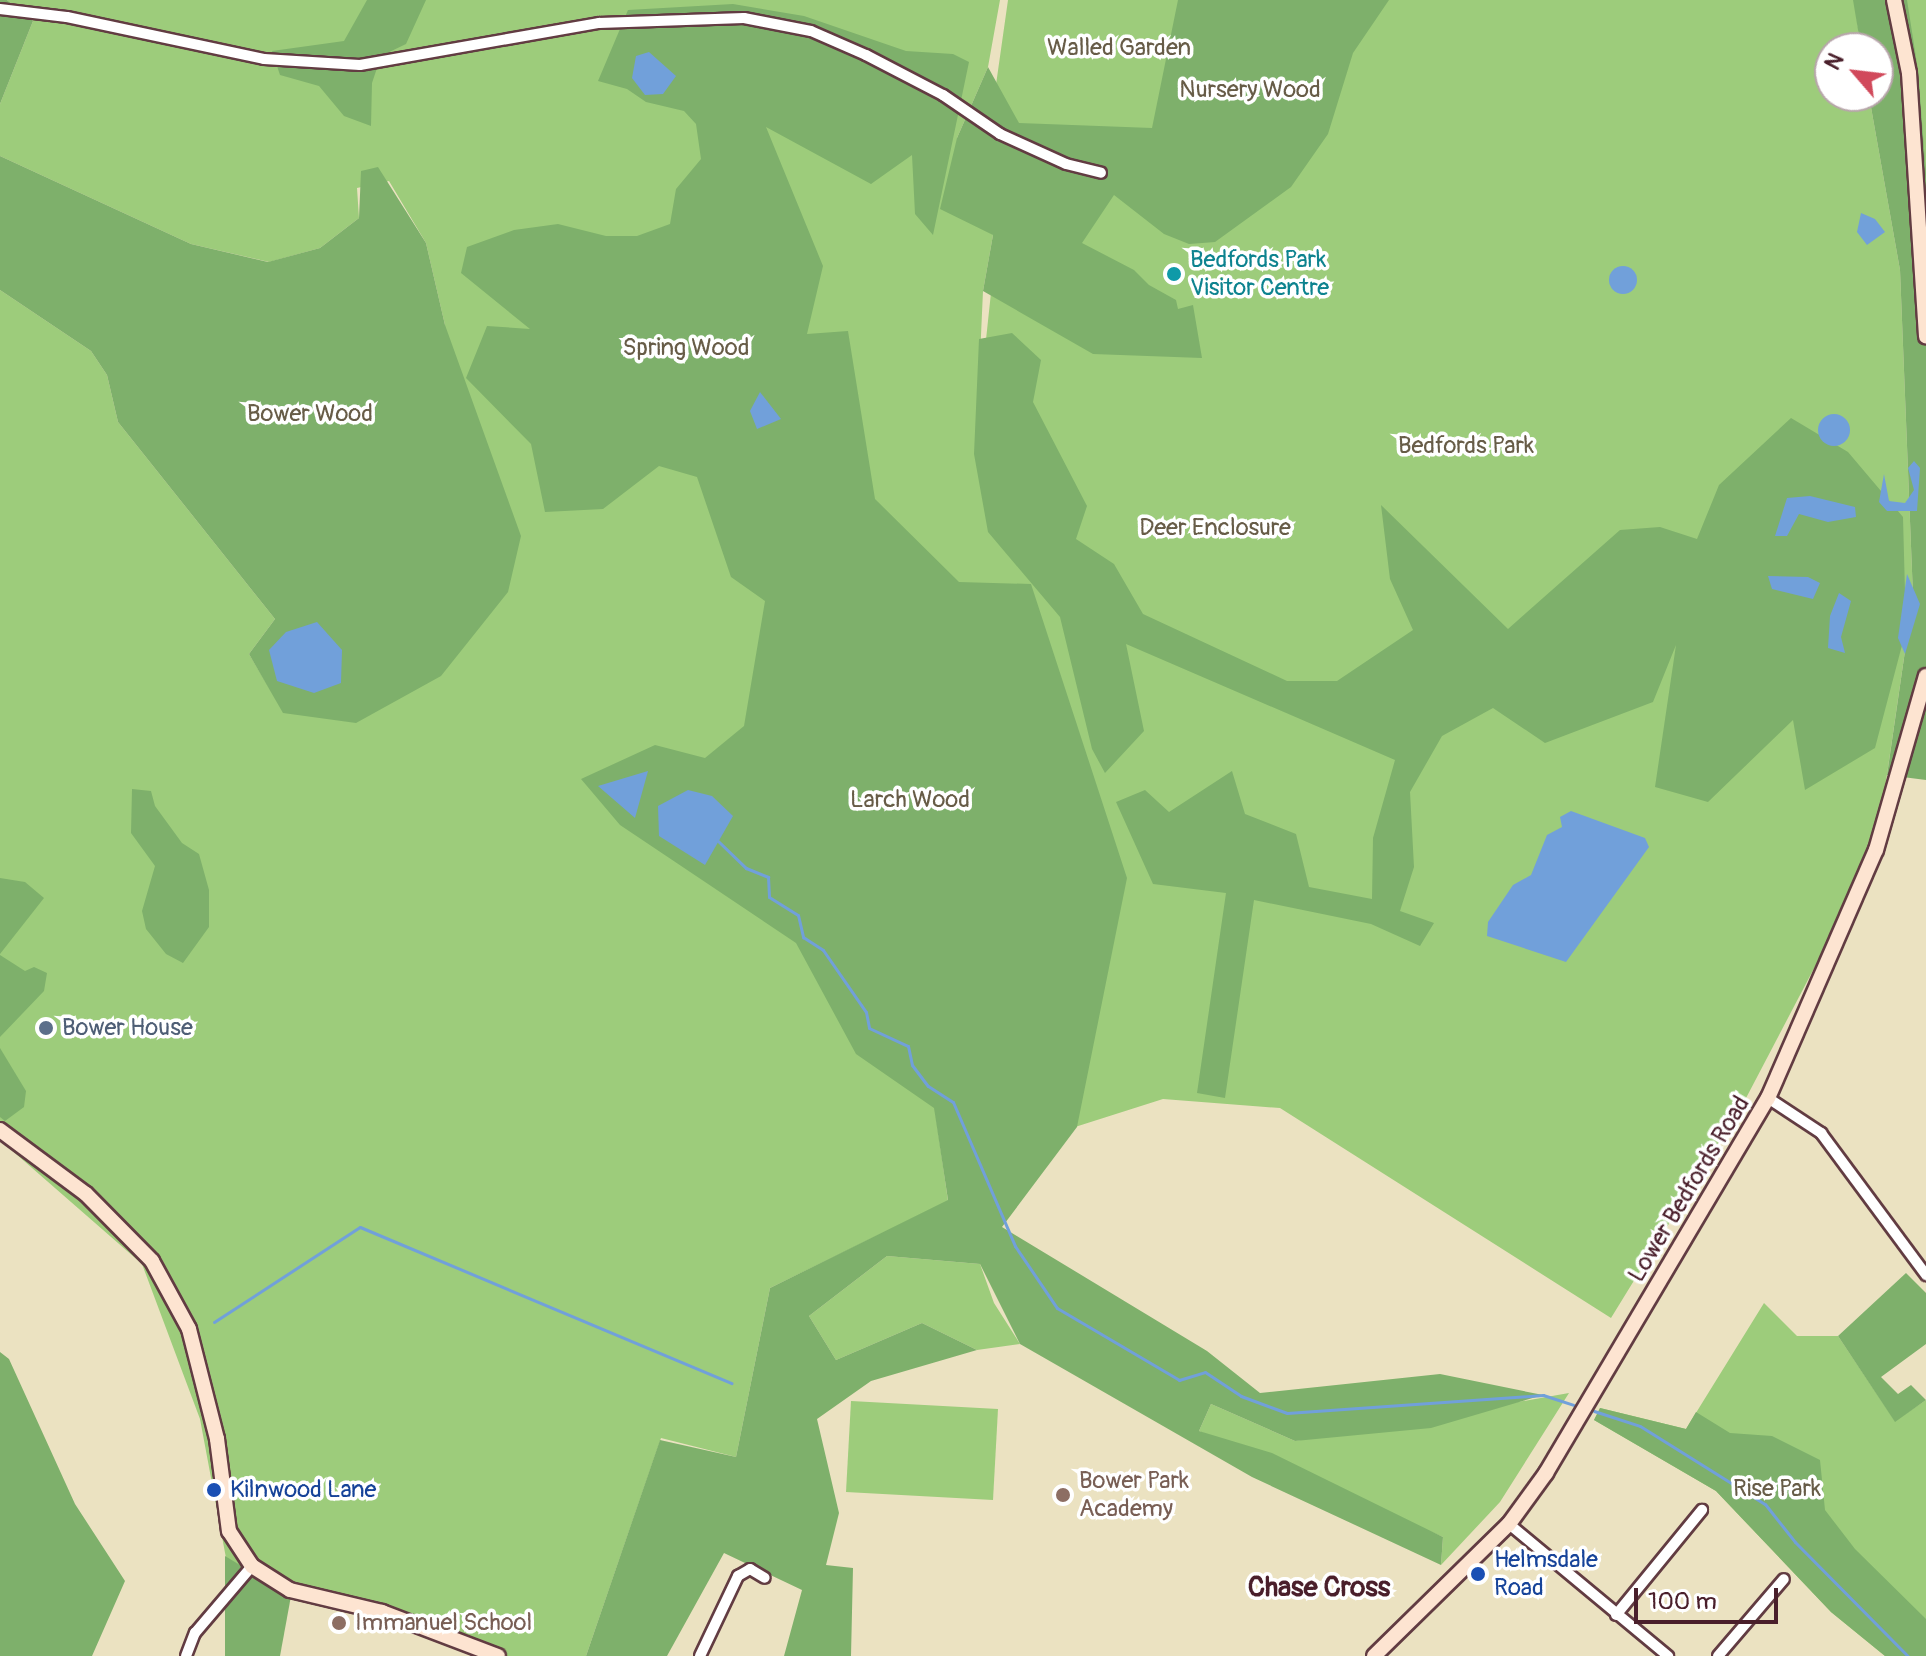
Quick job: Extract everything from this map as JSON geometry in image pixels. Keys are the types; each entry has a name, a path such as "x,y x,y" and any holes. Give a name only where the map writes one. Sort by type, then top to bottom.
{"street":[{"path":"1894,0 1909,73 1926,336"},
{"path":"0,9 67,17 264,59 360,65 599,23 744,18 811,31 943,95 1000,134 1066,164 1101,173"},
{"name":"Lower Bedfords Road","path":"1374,1656 1509,1524 1554,1460 1768,1098 1876,850 1926,676"},
{"path":"1768,1098 1821,1133 1926,1275"},
{"path":"0,1130 86,1194 152,1261 189,1329 217,1439 229,1531 252,1566 290,1590 382,1612 498,1656"},
{"path":"1616,1615 1702,1510"},
{"path":"1509,1524 1668,1656"},
{"path":"186,1656 195,1633 252,1566"},
{"path":"700,1656 738,1576 750,1569 765,1578"},
{"path":"1718,1656 1784,1579"}],"green space":[{"path":"0,0 7,0 33,21 0,104"},
{"path":"7,0 1000,0 988,67 957,138 993,235 983,291 977,424 998,227 988,141 1008,0 1854,0 1859,32 1814,32 1814,112 1872,112 1900,270 1913,596 1876,850 1745,1100 1611,1318 1280,1108 1163,1099 1075,1127 988,1202 935,1110 948,1201 770,1288 736,1457 661,1438 586,1656 472,1656 409,1627 288,1592 226,1558 200,1419 142,1264 0,1140 0,290 91,351 107,375 118,422 275,619 249,654 283,711 445,325 426,243 389,181 357,188 359,218 320,248 269,262 191,244 0,156 0,104 33,21"},
{"path":"367,0 426,0 406,44 381,56 372,83 371,126 344,116 319,86 280,75 272,51 344,41"},
{"name":"Nursery Wood","path":"1178,0 1389,0 1353,53 1328,134 1291,187 1215,242 1189,244 1164,234 1114,195 1082,243 1134,270 1149,285 1176,300 1178,309 1193,305 1202,358 1093,354 983,291 993,235 940,209 957,138 988,67 1019,123 1152,128"},
{"path":"1853,0 1907,0 1918,70 1926,174 1926,780 1887,775 1913,596 1900,270 1872,112 1894,112 1894,32 1858,32"},
{"path":"1894,0 1926,0 1926,293"},
{"path":"733,4 804,16 906,51 953,54 969,62 933,235 915,214 912,155 871,184 766,127 823,266 807,334 848,331 875,499 959,582 1031,584 1127,878 1077,1127 1002,1227 1207,1351 1260,1393 1440,1374 1543,1395 1431,1428 1295,1441 1211,1404 1199,1431 1272,1453 1443,1537 1441,1565 1252,1477 1020,1344 980,1264 887,1256 809,1316 836,1360 922,1323 977,1350 871,1381 817,1419 839,1513 826,1565 853,1568 851,1656 784,1656 802,1590 724,1553 667,1656 586,1656 660,1440 736,1457 770,1288 948,1200 934,1108 856,1054 796,943 620,825 581,779 655,745 705,758 744,726 765,601 731,577 697,477 659,466 603,509 545,512 531,444 466,378 487,326 530,329 461,273 467,247 514,230 558,224 606,236 637,236 670,224 676,189 701,159 696,124 684,111 646,102 627,89 598,81 628,10"},
{"name":"Bower Wood","path":"0,156 191,244 268,262 320,248 359,218 361,171 378,167 426,243 445,325 521,536 508,592 441,676 356,723 283,713 249,654 275,619 118,422 107,375 91,351 0,290"},
{"path":"1012,333 1041,360 1033,402 1087,506 1076,539 1114,564 1143,614 1287,681 1337,681 1413,630 1390,579 1381,505 1508,629 1620,530 1660,527 1697,539 1719,485 1791,418 1848,452 1903,517 1906,630 1875,748 1805,790 1793,720 1708,802 1655,787 1676,645 1653,702 1545,743 1493,708 1442,736 1410,792 1414,867 1400,911 1434,923 1420,946 1371,924 1254,900 1225,1098 1197,1093 1226,893 1153,884 1116,802 1145,790 1169,812 1232,771 1245,814 1296,834 1309,887 1372,899 1373,838 1395,760 1126,644 1144,731 1105,773 1092,749 1060,617 988,532 974,454 979,339"},
{"path":"132,789 151,791 155,806 182,843 199,854 209,890 209,927 183,963 166,954 146,929 142,911 155,866 131,833"},
{"path":"0,878 25,882 44,898 0,954"},
{"path":"0,955 25,971 34,967 47,973 44,991 0,1037"},
{"path":"0,1048 26,1091 24,1107 5,1121 0,1117"},
{"path":"887,1256 980,1264 994,1303 1020,1344 977,1350 922,1323 836,1360 809,1316"},
{"path":"1906,1273 1926,1293 1926,1344 1881,1377 1898,1394 1911,1385 1926,1400 1895,1422 1838,1336"},
{"path":"1764,1303 1797,1336 1838,1336 1895,1421 1926,1400 1926,1656 1885,1656 1831,1612 1716,1491 1594,1420 1600,1408 1686,1429"},
{"path":"0,1352 9,1359 75,1504 125,1581 92,1656 0,1656"},
{"path":"1569,1393 1500,1502 1441,1565 1443,1537 1199,1431 1211,1404 1295,1441"},
{"path":"851,1401 998,1409 993,1500 846,1492"},
{"name":"Rise Park","path":"1600,1408 1686,1429 1696,1412 1730,1433 1772,1436 1820,1460 1825,1510 1855,1549 1926,1619 1926,1656 1885,1656 1831,1612 1716,1491 1594,1420"},
{"path":"225,1556 291,1596 280,1656 225,1656"}],"water":[{"path":"649,52 676,76 663,94 645,95 632,78 636,56"},
{"path":"1861,213 1875,219 1885,232 1867,245 1857,232"},
{"path":"1623,266 1633,270 1637,280 1633,290 1623,294 1613,290 1609,280 1613,270"},
{"path":"760,392 781,419 757,429 750,411"},
{"path":"1834,414 1845,419 1850,430 1845,441 1834,446 1823,441 1818,430 1823,419"},
{"path":"1914,461 1920,468 1917,511 1887,511 1879,502 1884,474 1889,501 1905,503 1914,490 1908,468"},
{"path":"1810,496 1855,507 1856,517 1828,522 1799,514 1787,536 1775,536 1787,498"},
{"path":"1907,574 1920,604 1905,654 1898,638"},
{"path":"1768,576 1808,577 1820,583 1813,599 1772,589"},
{"path":"1839,593 1851,601 1841,637 1845,653 1828,648 1830,616"},
{"path":"317,622 342,650 341,683 314,693 277,681 269,650 286,632"},
{"path":"648,771 635,818 598,786"},
{"path":"688,790 712,796 733,816 705,865 659,836 658,806"},
{"path":"1571,811 1645,838 1649,847 1566,962 1487,936 1488,922 1513,885 1531,875 1547,835 1562,827 1560,817"}],"waterway":[{"path":"718,841 746,868 768,877 769,897 798,915 803,937 823,950 866,1012 869,1028 908,1046 912,1065 928,1086 953,1102 1015,1246 1057,1308 1179,1380 1205,1372 1241,1396 1287,1413 1543,1395 1573,1405"},
{"path":"214,1322 360,1227 732,1383"},
{"path":"1594,1411 1640,1426 1765,1504 1795,1542 1908,1656"}],"place":[{"name":"Bedfords Park Visitor Centre","path":"1174,274"},
{"name":"Bower House","path":"46,1028"},
{"name":"Kilnwood Lane","path":"214,1490"},
{"name":"Bower Park Academy","path":"1063,1495"},
{"name":"Helmsdale Road","path":"1478,1574"},
{"name":"Immanuel School","path":"339,1623"}],"district":[{"name":"Chase Cross","path":"1319,1588"}],"park label":[{"name":"Walled Garden","path":"1119,48"},
{"name":"Spring Wood","path":"686,348"},
{"name":"Bedfords Park","path":"1466,446"},
{"name":"Deer Enclosure","path":"1215,528"},
{"name":"Larch Wood","path":"910,800"}]}
